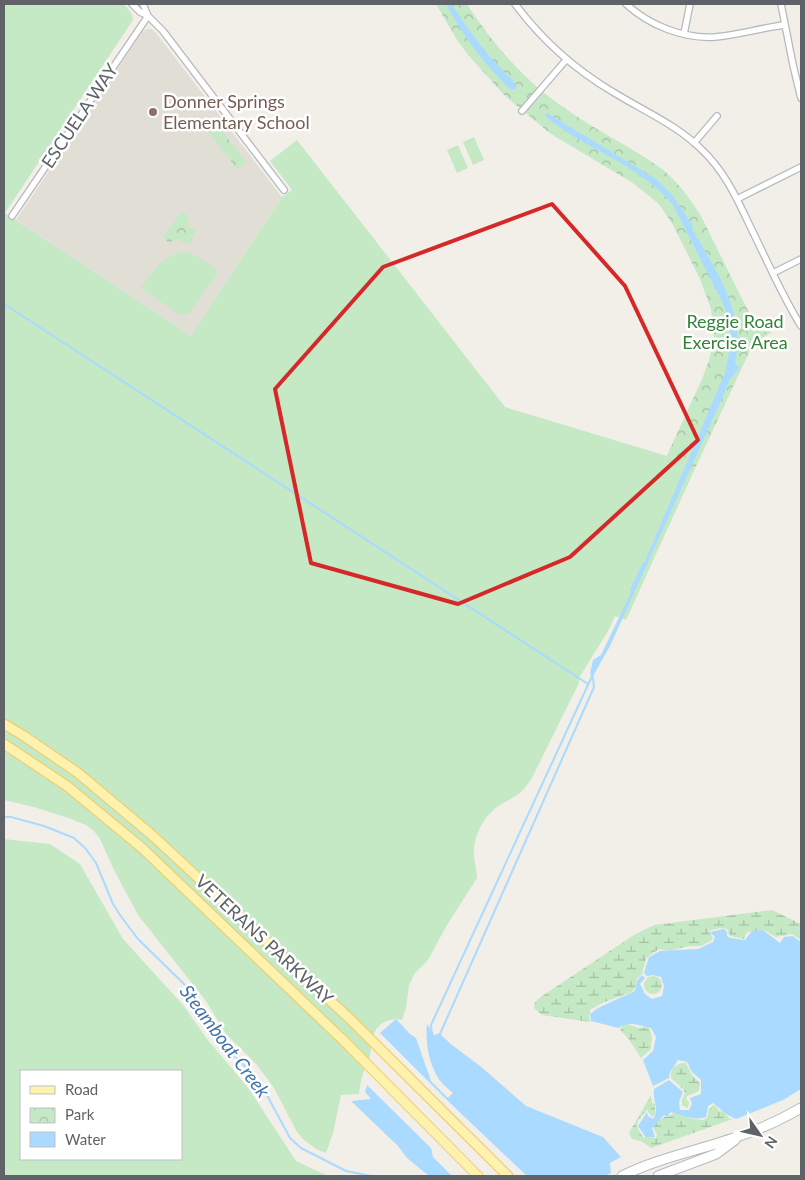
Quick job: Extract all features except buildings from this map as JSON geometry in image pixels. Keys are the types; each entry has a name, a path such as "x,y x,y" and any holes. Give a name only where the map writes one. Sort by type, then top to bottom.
{"main road":[{"name":"VETERANS PARKWAY","path":"4,724 78,773 153,836 350,1020 508,1176"},
{"name":"VETERANS PARKWAY","path":"4,744 67,786 142,848 344,1041 478,1176"},
{"path":"622,1176 650,1164 741,1136 801,1108"},
{"path":"658,1176 716,1154 741,1136"}],"street":[{"path":"132,4 140,12 148,16"},
{"path":"142,4 148,16 163,32 284,190"},
{"path":"515,4 536,30 566,60 601,85 669,125 694,143 721,172 737,199 801,326"},
{"path":"626,4 660,27 684,34 713,37 784,25"},
{"path":"684,34 690,4"},
{"path":"780,4 801,98"},
{"name":"ESCUELA WAY","path":"12,216 148,16"},
{"path":"522,111 566,60"},
{"path":"694,143 717,116"},
{"path":"737,199 801,166"},
{"path":"773,273 801,259"}],"highlighted area":[{"path":"552,204 625,286 698,440 570,557 458,604 311,563 275,389 383,267"}],"shaded area":[{"name":"Donner Springs Elementary School","path":"152,29 156,33 282,197 191,336 16,220 143,31"}],"green space":[{"path":"4,4 124,4 132,14 133,20 5,213 191,336 282,197 292,190 270,161 297,140 505,407 667,456 664,462 693,473 626,620 615,616 579,678 579,683 532,778 518,794 494,809 484,820 474,848 477,878 447,925 428,960 415,973 409,985 406,1008 402,1020 393,1019 384,1022 375,1031 359,1094 341,1095 333,1133 326,1153 316,1149 297,1132 274,1088 257,1065 226,1034 206,1001 138,915 100,839 94,831 86,825 68,818 4,800"},
{"name":"Reggie Road Exercise Area","path":"436,4 467,4 499,48 537,87 597,129 651,161 672,178 700,214 758,331 772,332 753,344 693,473 664,462 702,379 714,340 711,309 700,279 673,225 659,204 633,183 551,134 505,96 457,40"},
{"path":"216,123 246,162 237,169 207,130"},
{"path":"474,137 484,160 473,165 463,142"},
{"path":"458,145 468,168 457,173 447,150"},
{"path":"181,212 190,217 186,225 195,230 194,236 188,245 178,239 168,243 164,236"},
{"path":"185,252 203,259 218,272 189,314 180,315 141,288 159,264 170,257"},
{"path":"4,839 50,844 80,864 123,939 183,1005 207,1039 249,1089 296,1161 328,1176 4,1176"},
{"path":"772,910 801,924 801,940 792,934 776,937 764,930 747,932 744,939 730,936 727,929 716,929 709,931 713,938 711,941 701,946 689,946 669,951 659,949 650,955 646,959 642,974 637,979 632,992 602,1003 590,1010 590,1022 542,1015 534,1008 535,1002 542,996 634,935 654,925"},
{"path":"649,976 657,976 662,981 660,992 649,994 644,989 644,981"},
{"path":"624,1024 639,1028 648,1027 650,1030 652,1038 651,1049 641,1058 628,1038 620,1030"},
{"path":"686,1063 692,1075 700,1083 699,1091 687,1096 688,1108 682,1105 685,1093 683,1089 671,1078 673,1068"},
{"path":"651,1095 652,1103 655,1104 655,1114 652,1117 647,1110 637,1124 644,1138 656,1138 657,1135 653,1127 659,1120 673,1113 704,1120 713,1105 718,1110 724,1112 730,1119 733,1119 651,1148 641,1141 632,1139 629,1133"}],"water":[{"path":"446,4 452,4 469,30 514,82 515,89 510,89 483,60"},
{"path":"547,113 656,179 672,195 693,226 692,228 726,292 736,326 738,344 735,362 740,367 729,381 610,646 593,676 590,674 593,660 601,655 637,580 725,373 731,336 727,314 722,301 673,205 659,191 628,168 562,129 546,117"},
{"path":"724,929 730,938 745,940 752,931 763,930 780,943 784,937 793,936 801,942 801,1089 783,1100 736,1119 713,1103 708,1106 706,1117 702,1118 688,1118 671,1112 667,1117 664,1115 652,1128 655,1137 646,1138 638,1126 647,1112 648,1116 653,1119 655,1115 654,1089 669,1080 683,1092 679,1102 680,1110 689,1110 692,1104 690,1098 701,1094 701,1080 692,1072 687,1062 678,1060 670,1072 669,1078 653,1086 643,1060 653,1051 656,1037 651,1028 626,1024 619,1028 591,1021 590,1014 598,1008 635,991 637,981 642,975 645,978 640,984 645,994 652,999 662,996 664,986 661,977 647,976 644,973 649,957 660,951 698,949 713,942 715,937 710,932"},
{"path":"396,1019 416,1038 431,1081 448,1098 453,1093 441,1082 431,1062 427,1046 427,1024 435,1036 440,1034 526,1106 603,1137 621,1157 610,1163 611,1173 605,1176 527,1176 380,1033"},
{"path":"367,1085 431,1148 433,1157 452,1176 429,1176 407,1158 398,1146 351,1101 371,1099 365,1092"}],"waterway":[{"path":"4,304 588,684"},
{"path":"631,590 644,563"},
{"path":"432,1034 431,1025 593,674"},
{"path":"435,1036 440,1034 594,687 593,678"},
{"name":"Steamboat Creek","path":"4,817 11,817 44,826 74,838 86,849 96,863 113,904 120,915 138,939 185,985 211,1022 222,1044 262,1086 290,1138 301,1148 346,1171 371,1176"}],"place":[{"name":"Donner Springs Elementary School","path":"153,112"}]}
